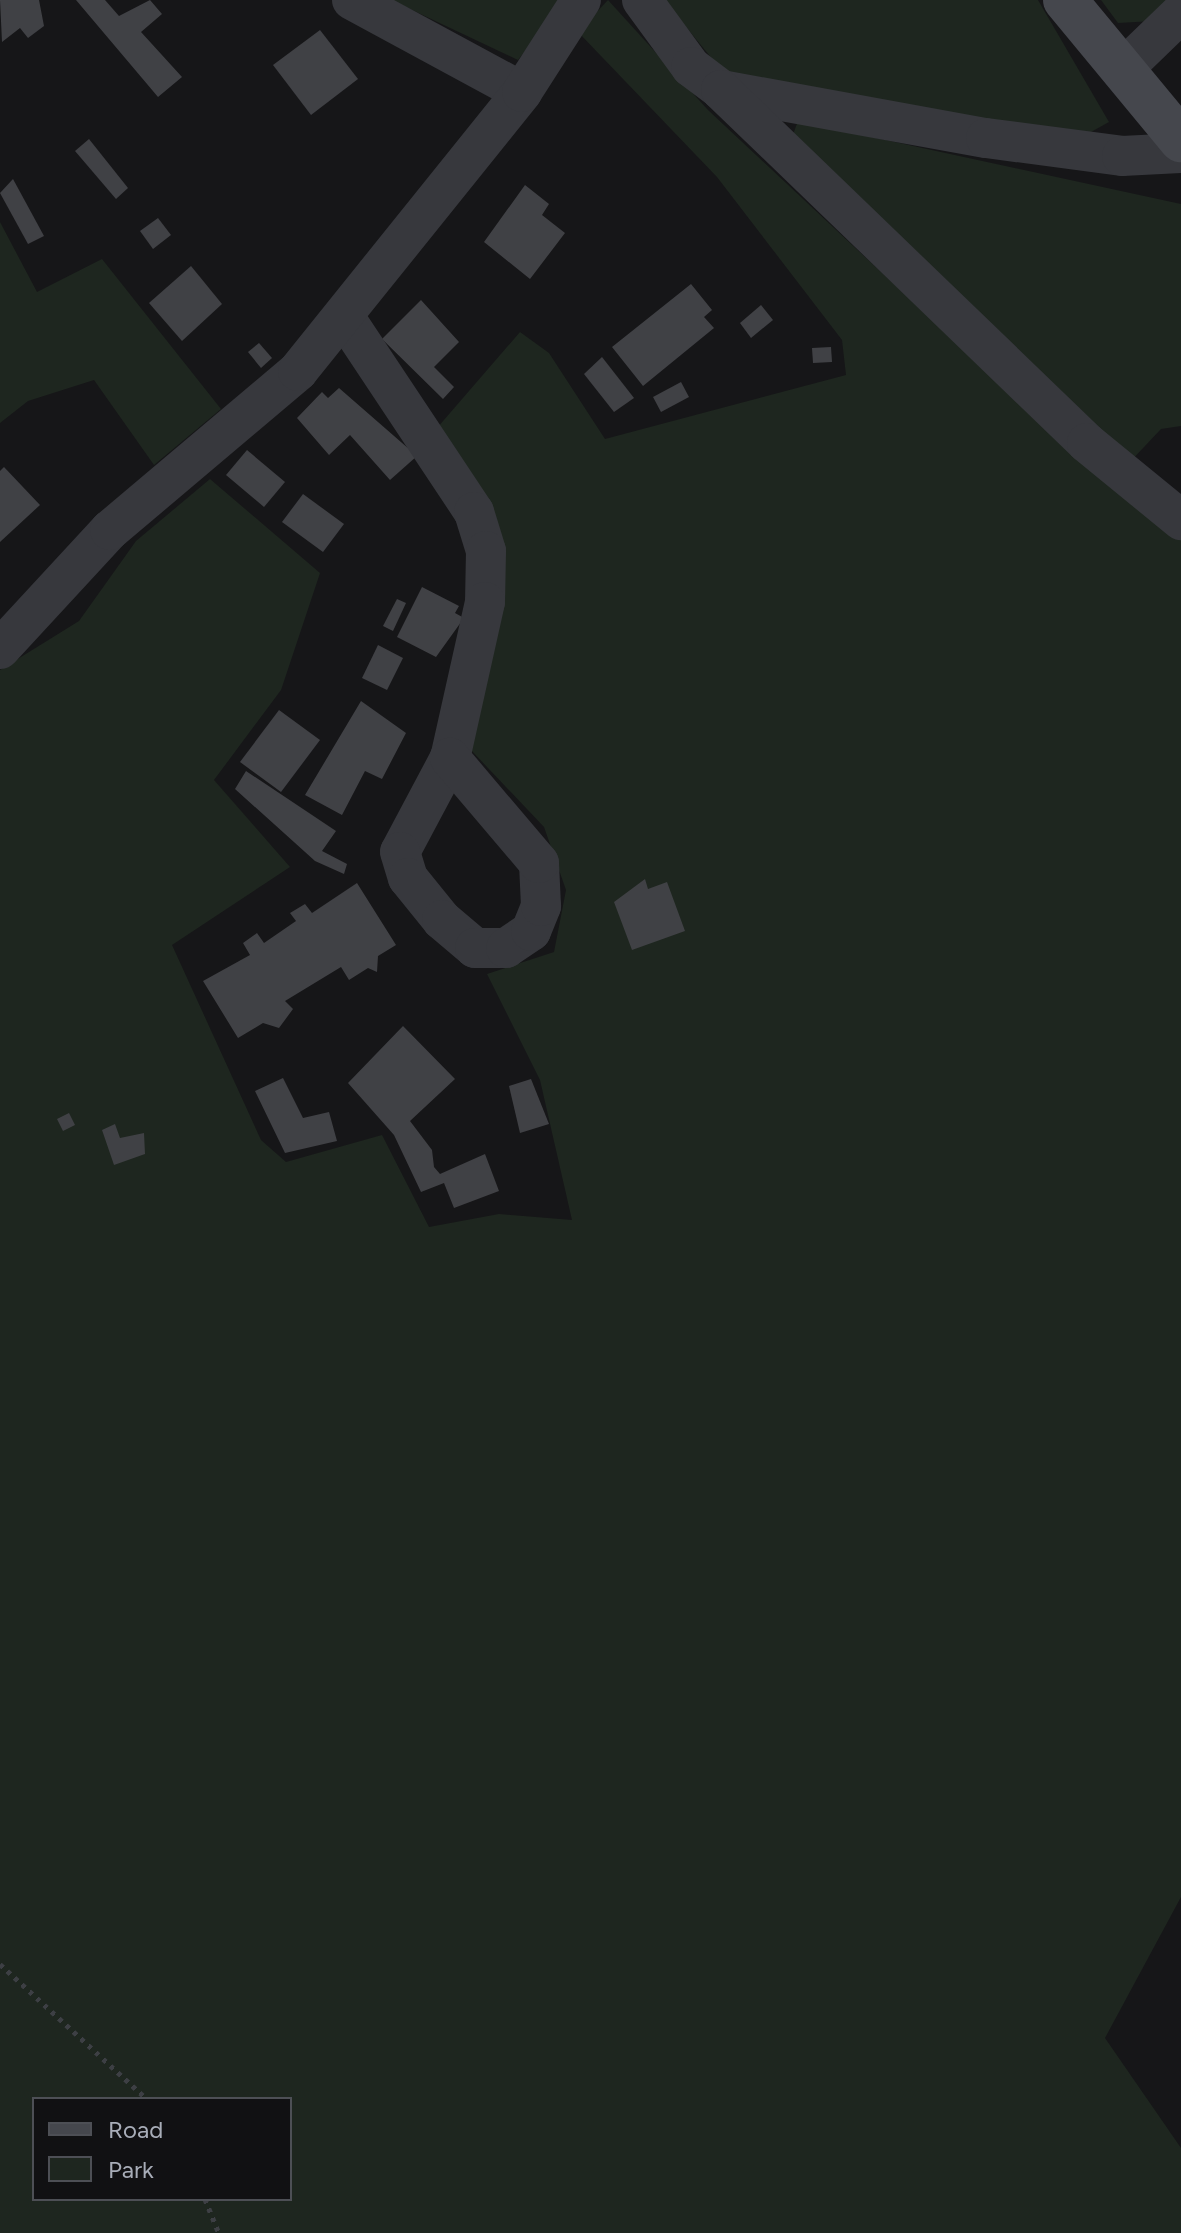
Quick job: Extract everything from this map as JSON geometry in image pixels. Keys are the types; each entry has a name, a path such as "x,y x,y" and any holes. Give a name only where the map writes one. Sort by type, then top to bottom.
{"main road":[{"path":"1065,0 1181,140"}],"street":[{"path":"352,0 522,92"},
{"path":"0,649 110,530 255,412 345,318 522,92 581,0"},
{"path":"642,0 691,67 721,90 1087,443 1181,520"},
{"path":"1124,68 1181,13"},
{"path":"721,90 1046,146 1122,156 1181,153"},
{"path":"345,318 474,512 486,551 485,602 450,758"}],"path":[{"path":"0,1964 145,2097"},
{"path":"206,2201 219,2233"}],"green space":[{"path":"391,0 565,0 518,60"},
{"path":"608,0 708,110 928,316 1181,537 1181,1897 1105,2038 1181,2148 1181,2233 0,2233 0,670 79,621 136,541 210,479 320,573 281,690 214,780 290,867 172,945 261,1140 286,1162 382,1135 429,1227 499,1214 572,1220 540,1080 487,974 554,952 566,890 544,827 469,748 494,645 437,428 520,332 549,353 605,439 846,375 842,340 717,177 578,32"},
{"path":"664,0 1038,0 1109,122 1082,137 727,77"},
{"path":"1101,0 1169,0 1154,21 1118,23"},
{"path":"798,121 1181,204 1181,426 1161,429 1128,464 792,137"},
{"path":"0,222 37,292 102,259 221,409 154,465 94,380 28,401 0,423"}],"building":[{"path":"0,0 39,0 44,26 28,38 20,28 2,42"},
{"path":"76,0 105,0 119,16 150,0 162,14 141,32 182,77 158,97"},
{"path":"320,30 358,79 311,115 273,65"},
{"path":"89,139 128,188 116,199 75,151"},
{"path":"13,179 44,236 28,244 0,193"},
{"path":"525,185 549,204 542,215 565,233 530,279 484,242"},
{"path":"158,218 171,235 153,249 140,231"},
{"path":"191,266 222,304 182,341 149,303"},
{"path":"691,284 712,310 704,317 714,328 643,386 612,347"},
{"path":"421,300 459,342 434,367 454,387 443,399 382,339"},
{"path":"761,305 773,320 751,338 740,323"},
{"path":"259,343 272,358 261,368 248,352"},
{"path":"831,347 832,362 813,363 812,348"},
{"path":"602,357 634,398 614,412 584,374"},
{"path":"681,382 689,397 661,412 653,397"},
{"path":"339,388 417,456 390,480 350,435 329,455 297,418 322,392 328,398"},
{"path":"247,450 285,482 264,507 226,475"},
{"path":"4,467 40,505 0,542 0,471"},
{"path":"303,494 344,524 323,552 282,522"},
{"path":"422,587 459,606 455,613 464,618 436,657 397,637"},
{"path":"397,599 406,603 393,631 383,626"},
{"path":"378,645 403,658 387,690 362,678"},
{"path":"361,701 406,733 382,779 365,771 342,815 305,795"},
{"path":"279,710 320,740 281,792 240,762"},
{"path":"246,771 336,831 322,851 347,864 344,874 315,861 235,789"},
{"path":"645,879 648,889 667,882 685,931 632,950 614,902"},
{"path":"357,883 396,945 378,956 377,972 368,968 349,980 341,967 285,1001 293,1009 279,1028 263,1023 238,1038 203,981 250,955 243,943 257,933 264,943 296,921 290,913 305,904 312,913"},
{"path":"403,1026 455,1079 410,1121 432,1150 434,1167 440,1174 485,1154 499,1191 454,1208 444,1183 421,1192 394,1135 348,1083"},
{"path":"283,1078 303,1118 329,1112 337,1141 285,1153 255,1091"},
{"path":"531,1079 549,1124 520,1133 509,1086"},
{"path":"69,1113 75,1125 63,1131 57,1119"},
{"path":"115,1124 120,1138 144,1133 145,1154 114,1165 102,1130"}]}
